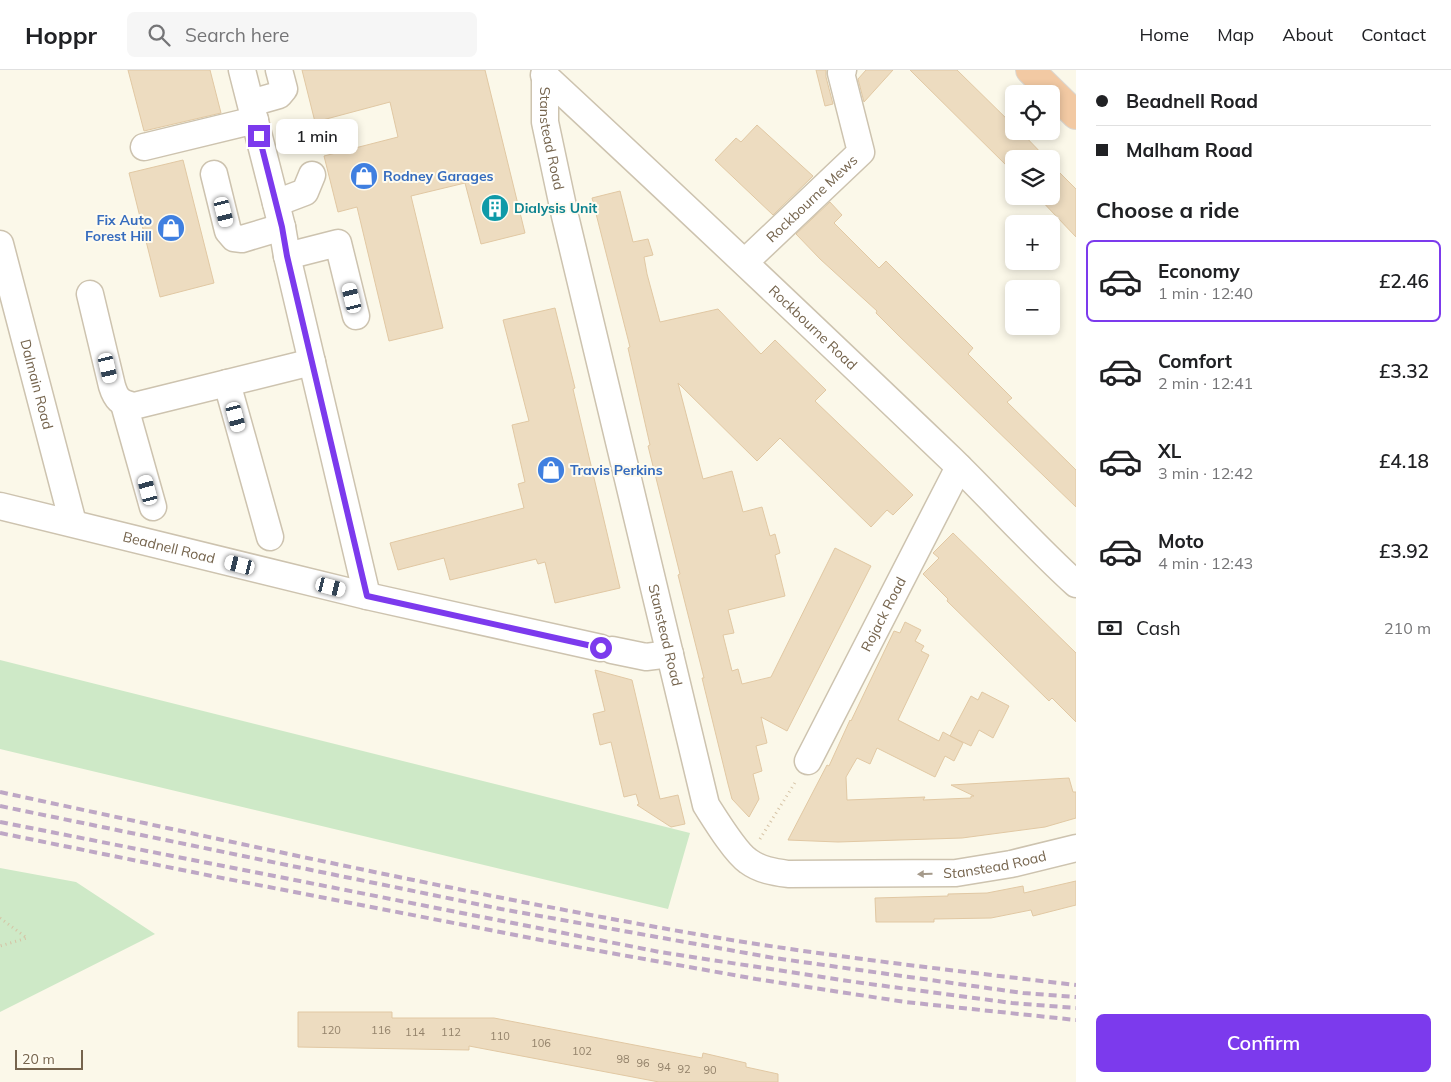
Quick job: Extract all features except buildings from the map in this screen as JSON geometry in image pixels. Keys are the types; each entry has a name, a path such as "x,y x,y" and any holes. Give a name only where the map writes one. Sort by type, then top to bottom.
{"highway":[{"path":"1030,70 1076,115"}],"street":[{"path":"242,70 279,215 367,596"},
{"path":"144,147 253,111 279,95 284,89 279,70"},
{"name":"Rockbourne Mews","path":"745,262 861,152 840,73 843,70"},
{"name":"Rockbourne Road","path":"545,73 959,467 1049,560 1076,584"},
{"name":"Stanstead Road","path":"545,73 545,122 564,216 706,805 719,825 747,861 763,870 788,874 956,873 1011,864 1076,848"},
{"path":"214,174 228,231 234,238 242,239 279,215 305,192 312,175"},
{"path":"287,256 338,243 356,316"},
{"name":"Dalmain Road","path":"0,244 73,523"},
{"path":"90,294 112,386 116,398 124,404 134,406 312,362"},
{"path":"227,383 270,537"},
{"path":"124,404 153,507"},
{"name":"Rojack Road","path":"808,761 959,467"},
{"name":"Beadnell Road","path":"0,506 367,596 646,657 670,654"}],"path":[{"path":"747,861 808,761"},
{"path":"0,918 27,938 0,946"}],"green space":[{"path":"0,660 690,833 668,909 0,749"},
{"path":"0,868 76,882 155,934 0,1012"}],"railway":[{"path":"0,792 589,915 723,939 823,954 1076,985"},
{"path":"0,806 501,909 774,958 1023,993 1076,997"},
{"path":"0,822 660,952 855,982 1012,1003 1076,1008"},
{"path":"0,833 577,947 756,979 905,1002 1076,1020"}],"place":[{"name":"Rodney Garages","path":"364,176"},
{"name":"Dialysis Unit","path":"495,208"},
{"name":"Fix Auto Forest Hill","path":"171,228"},
{"name":"Travis Perkins","path":"551,470"}],"route":[{"path":"259,136 282,227 287,256 367,596 601,648"}]}
